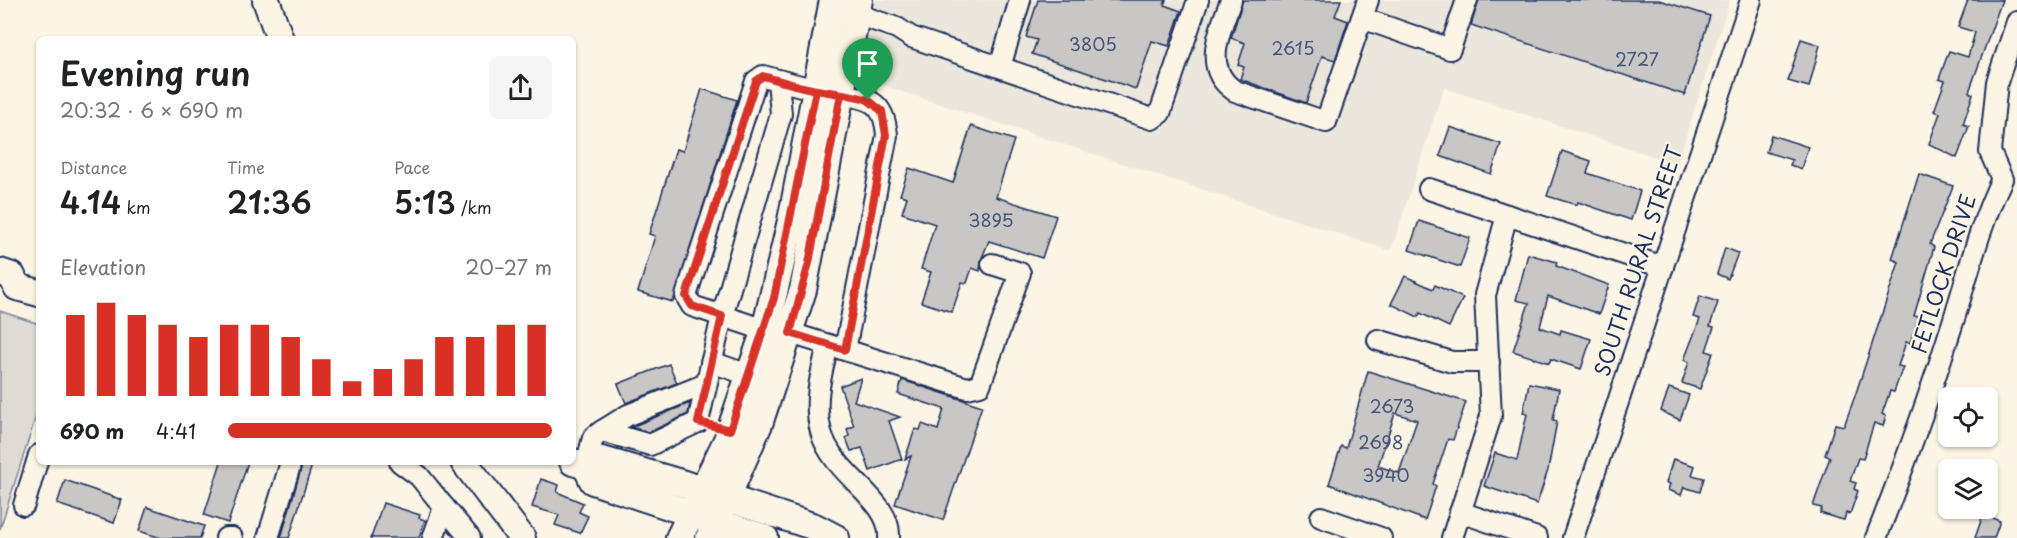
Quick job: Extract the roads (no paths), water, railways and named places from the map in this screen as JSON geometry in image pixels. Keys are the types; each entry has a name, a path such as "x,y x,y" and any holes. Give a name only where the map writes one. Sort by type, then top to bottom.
{"main road":[{"path":"266,0 279,36"},
{"path":"679,538 730,430 749,375 777,332 809,263 828,92 832,3"},
{"path":"828,92 857,7"},
{"path":"713,530 759,424 777,332"},
{"path":"765,538 713,530 691,512 593,481 579,464 602,460 641,471 703,489 814,527 836,538"},
{"path":"466,465 522,538"}],"street":[{"path":"1000,67 1020,0"},
{"path":"832,3 857,7 1000,67 1152,119 1157,117 1198,0"},
{"path":"1231,0 1221,31 1215,63 1217,75 1223,83 1235,91 1326,122 1365,9 1450,49 1467,0"},
{"name":"SOUTH RURAL STREET","path":"1573,538 1751,0"},
{"name":"FETLOCK DRIVE","path":"1876,538 1931,391 1977,249 1985,213 2010,176 1990,152 1997,81 2017,22"},
{"path":"889,538 885,514 874,499 833,460 821,434 817,411 818,388 836,347 886,135 886,123 876,104 859,97 763,76 756,81 686,296 692,306 836,347 967,388 980,385 1020,273 992,264"},
{"path":"698,422 722,316 781,114 778,80"},
{"path":"1429,189 1663,267"},
{"path":"1452,538 1491,416 1486,285 1506,216"},
{"path":"1378,340 1452,362 1489,362"},
{"path":"711,362 749,375"},
{"path":"579,464 593,438 602,431 628,416 706,384"},
{"path":"602,431 650,445 698,422 730,430"},
{"path":"641,471 650,445"},
{"path":"24,505 36,465"},
{"path":"268,538 290,465"},
{"path":"404,465 419,476 470,538"},
{"path":"433,538 444,507"},
{"path":"1460,512 1537,538"},
{"path":"1321,517 1382,538"},
{"path":"226,538 232,538"}]}
